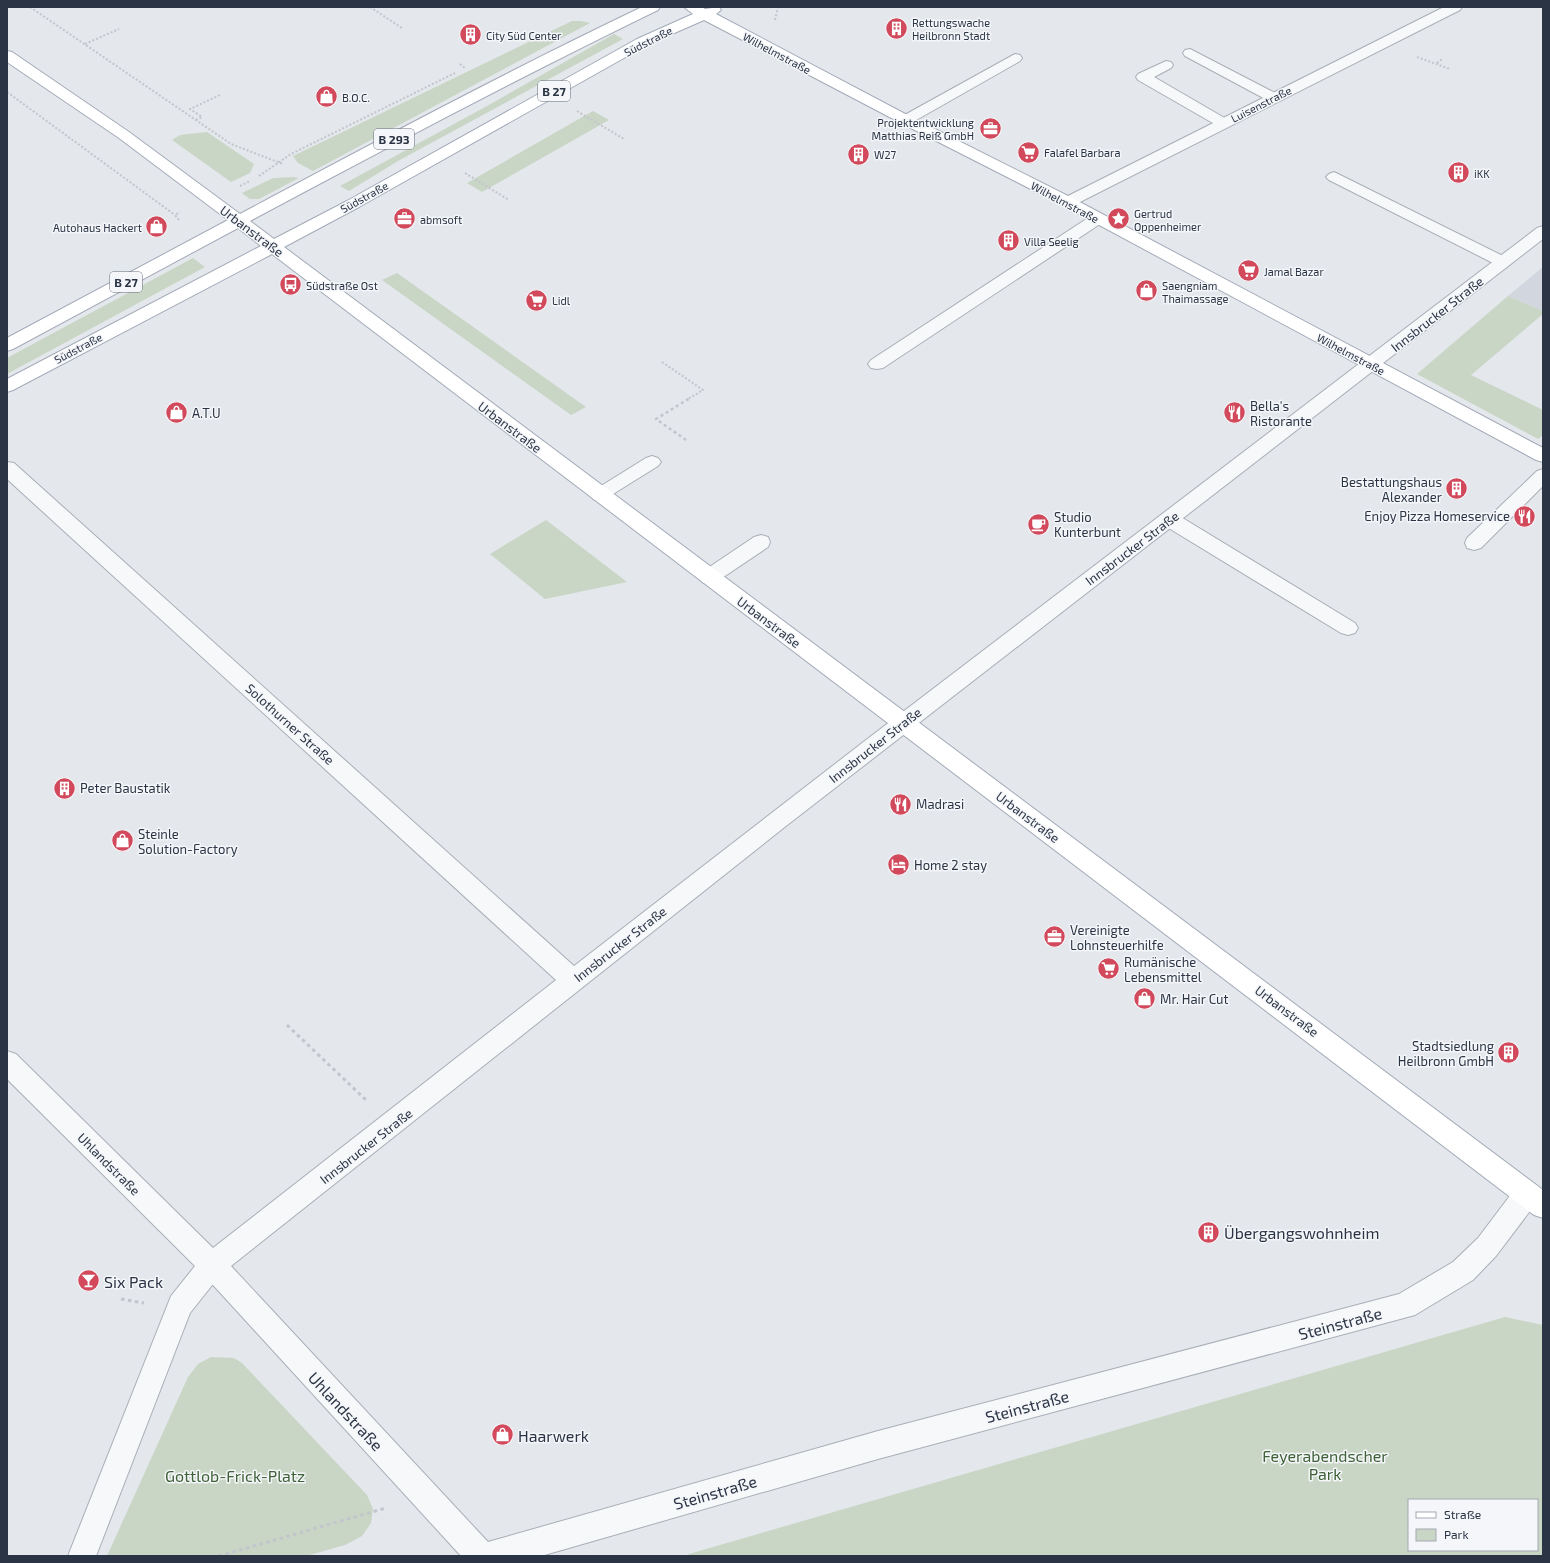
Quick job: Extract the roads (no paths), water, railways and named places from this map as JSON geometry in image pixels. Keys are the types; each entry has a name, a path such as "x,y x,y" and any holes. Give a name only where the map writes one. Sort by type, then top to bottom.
{"main road":[{"name":"B 293","path":"240,222 542,60 653,7"},
{"name":"Südstraße","path":"7,386 360,200 698,10 721,7"},
{"name":"Wilhelmstraße","path":"698,10 903,118 1068,202 1097,219 1543,456"},
{"name":"Urbanstraße","path":"7,55 124,135 599,495 1231,969 1535,1200"},
{"name":"B 27","path":"7,345 240,222"}],"street":[{"name":"Luisenstraße","path":"1068,202 1455,7"},
{"name":"Innsbrucker Straße","path":"212,1265 902,723 1372,365 1543,231"},
{"name":"Solothurner Straße","path":"7,468 574,981"},
{"name":"Uhlandstraße","path":"7,1062 212,1265 481,1556"},
{"name":"Steinstraße","path":"489,1556 878,1445 1405,1306 1463,1272 1535,1200"}],"lane":[{"path":"1190,53 1274,98"},
{"path":"903,118 1015,58"},
{"path":"1166,66 1143,76 1223,123"},
{"path":"903,118 961,80"},
{"path":"1334,177 1503,262"},
{"path":"877,364 1097,219"},
{"path":"599,495 652,462"},
{"path":"1474,543 1543,474"},
{"path":"1169,519 1348,628"},
{"path":"709,577 761,542"},
{"path":"82,1556 180,1305 212,1265"}],"place":[{"name":"Rettungswache Heilbronn Stadt","path":"897,28"},
{"name":"City Süd Center","path":"470,35"},
{"name":"B.O.C.","path":"326,97"},
{"name":"Projektentwicklung Matthias Reiß GmbH","path":"990,128"},
{"name":"Falafel Barbara","path":"1028,152"},
{"name":"W27","path":"858,154"},
{"name":"iKK","path":"1459,173"},
{"name":"abmsoft","path":"405,219"},
{"name":"Gertrud Oppenheimer","path":"1119,219"},
{"name":"Autohaus Hackert","path":"157,227"},
{"name":"Villa Seelig","path":"1008,241"},
{"name":"Jamal Bazar","path":"1249,271"},
{"name":"Südstraße Ost","path":"291,285"},
{"name":"Saengniam Thaimassage","path":"1147,291"},
{"name":"Lidl","path":"537,300"},
{"name":"A.T.U","path":"177,413"},
{"name":"Bella's Ristorante","path":"1234,413"},
{"name":"Bestattungshaus Alexander","path":"1457,489"},
{"name":"Enjoy Pizza Homeservice","path":"1525,516"},
{"name":"Studio Kunterbunt","path":"1039,524"},
{"name":"Peter Baustatik","path":"64,788"},
{"name":"Madrasi","path":"900,804"},
{"name":"Steinle Solution-Factory","path":"122,841"},
{"name":"Home 2 stay","path":"899,865"},
{"name":"Vereinigte Lohnsteuerhilfe","path":"1055,937"},
{"name":"Rumänische Lebensmittel","path":"1108,969"},
{"name":"Mr. Hair Cut","path":"1144,999"},
{"name":"Stadtsiedlung Heilbronn GmbH","path":"1509,1053"},
{"name":"Übergangswohnheim","path":"1208,1232"},
{"name":"Six Pack","path":"88,1281"},
{"name":"Haarwerk","path":"502,1435"}],"park label":[{"name":"Feyerabendscher Park","path":"1325,1464"},
{"name":"Gottlob-Frick-Platz","path":"235,1475"}]}
